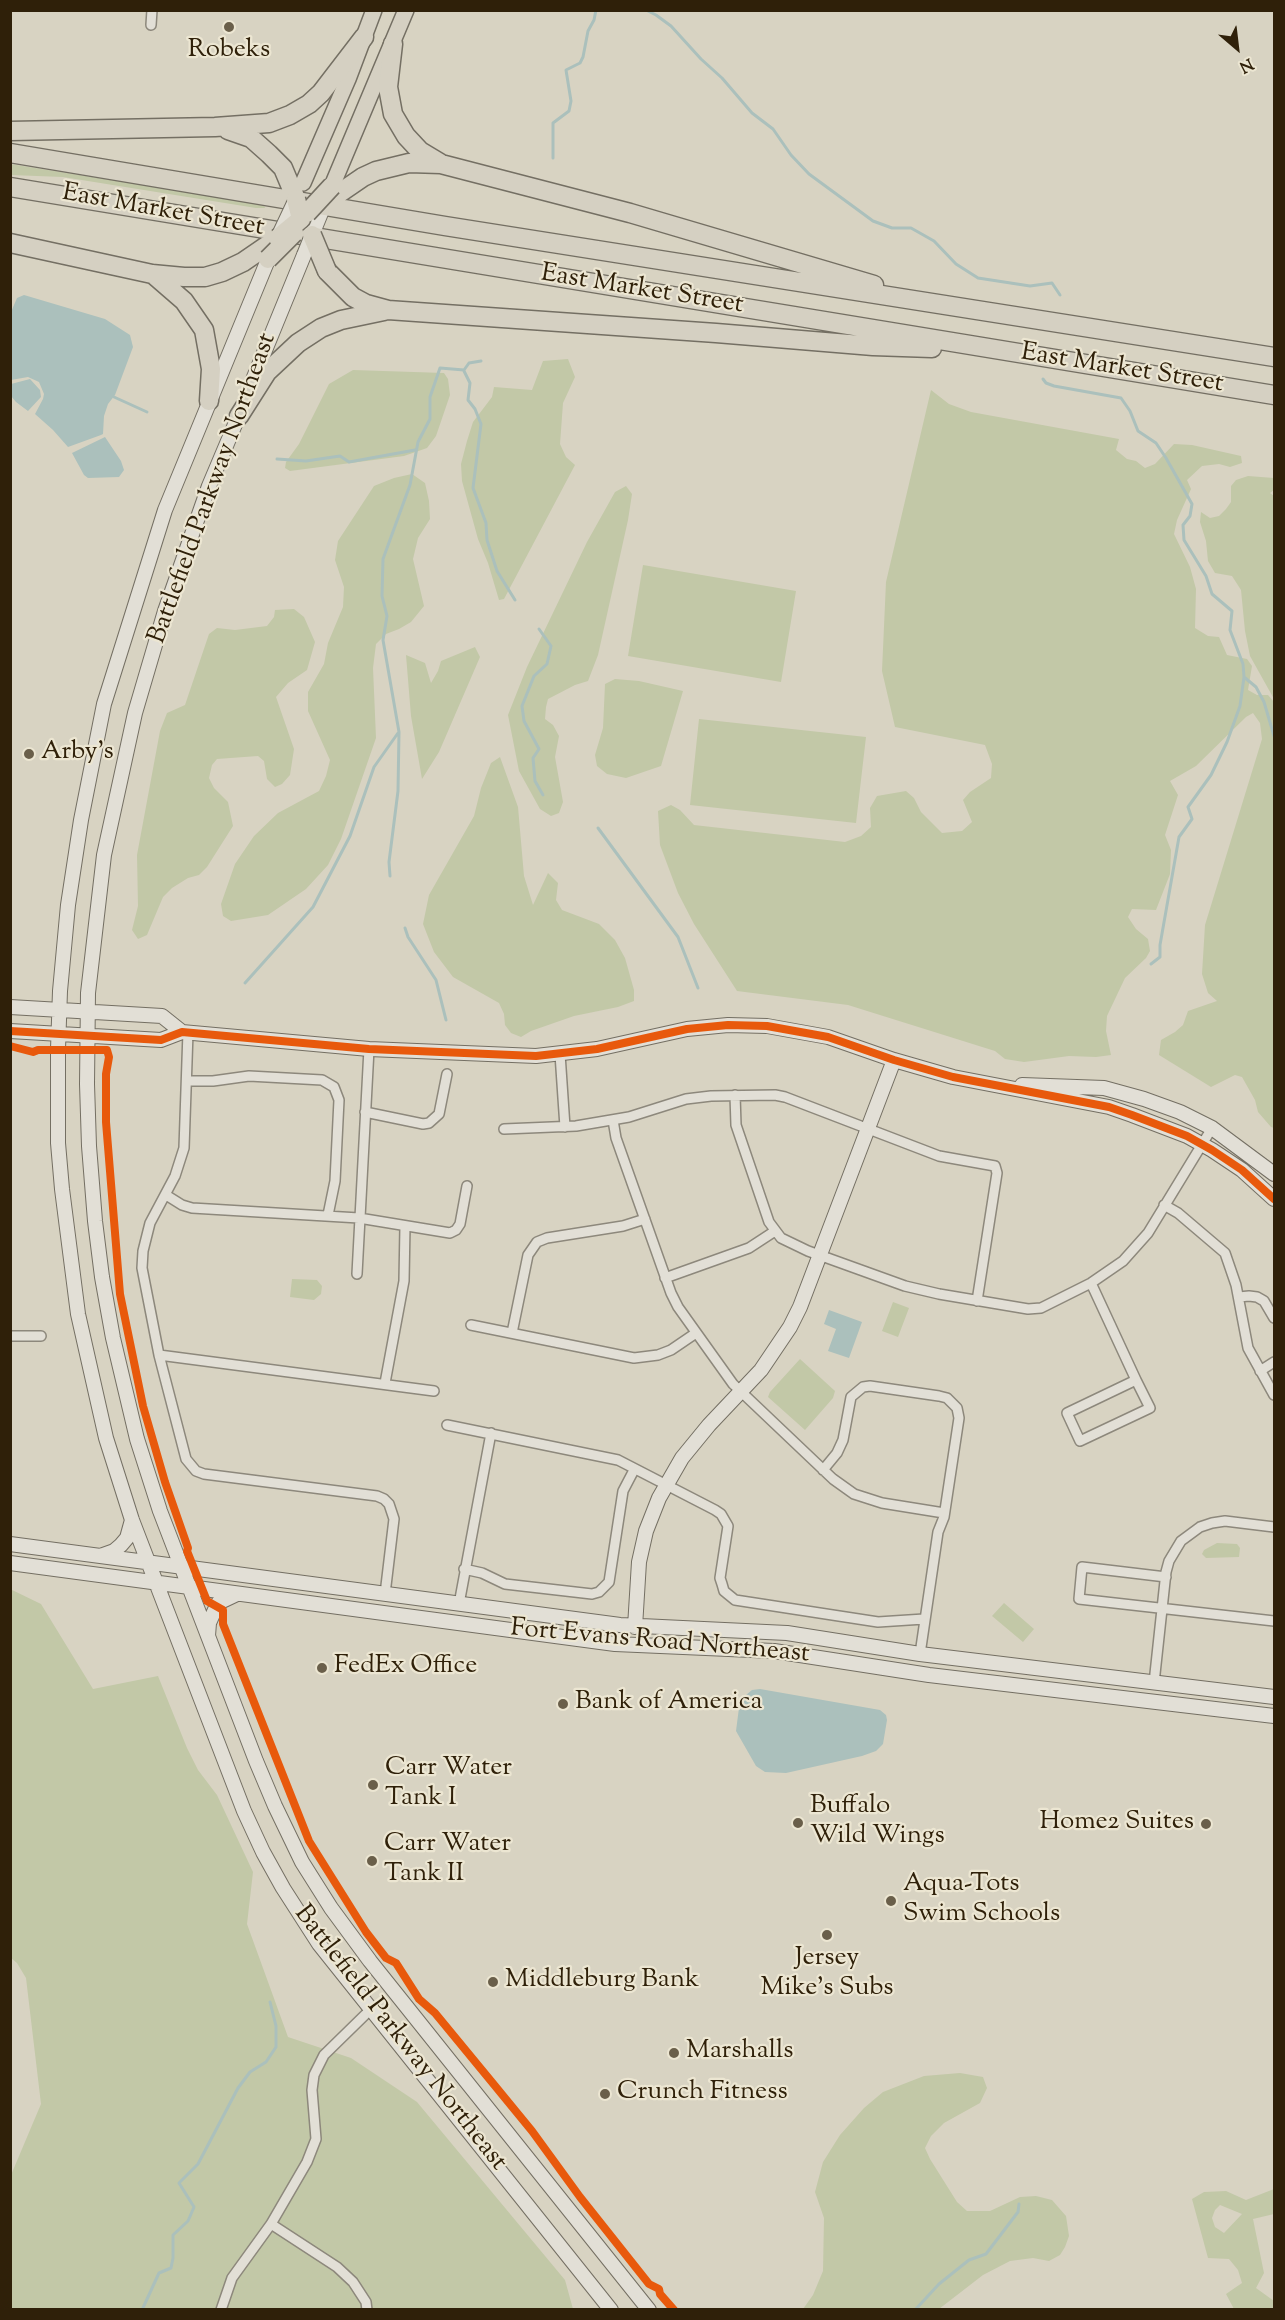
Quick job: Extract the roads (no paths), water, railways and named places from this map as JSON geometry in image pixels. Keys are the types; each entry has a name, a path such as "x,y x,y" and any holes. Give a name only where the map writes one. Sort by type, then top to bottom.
{"highway":[{"path":"10,131 215,127 269,123 299,109 321,93 364,37"},
{"path":"393,44 388,87 393,114 406,136 420,151 441,164"},
{"path":"215,127 250,138 283,168 308,207 327,271 353,297 366,304 388,310 873,346 1006,350"},
{"name":"East Market Street","path":"10,153 265,197 1275,357"},
{"path":"10,243 152,274 205,277 262,260 308,207 357,181 394,165 424,162 441,164 630,213 951,307"},
{"path":"262,260 278,238 335,180"},
{"name":"East Market Street","path":"10,187 1275,395"},
{"path":"301,261 308,207"},
{"path":"152,274 184,301 204,330 211,369 209,401"},
{"path":"239,416 267,372 298,343 321,328 341,320 388,310"}],"main road":[{"path":"308,207 348,79 374,10"},
{"path":"335,180 406,10"},
{"name":"Battlefield Parkway Northeast","path":"262,260 165,510 104,704 81,820 68,905 58,1033 58,1143 66,1231 76,1304 106,1438 132,1520 244,1811 263,1852 302,1918 371,2009 611,2310"},
{"name":"Battlefield Parkway Northeast","path":"301,261 210,486 176,580 135,713 104,855 87,1011 87,1035 88,1146 94,1212 106,1298 137,1439 160,1511 275,1806 302,1862 331,1908 370,1961 649,2310"},
{"path":"10,1007 162,1016 185,1032"},
{"path":"10,1031 162,1040 185,1032 369,1049 536,1056 597,1049 687,1029 728,1025 767,1026 828,1037 927,1071 1109,1107 1157,1124 1202,1144 1242,1170 1275,1199"},
{"path":"635,1627 637,1577 642,1548 652,1514 665,1486 694,1443 761,1370 784,1337 800,1307 894,1060"},
{"path":"990,1085 1104,1089 1144,1099 1180,1112 1212,1128 1275,1174"},
{"path":"100,1556 114,1551 121,1545 127,1538 132,1520"},
{"name":"Fort Evans Road Northeast","path":"10,1544 635,1627 787,1633 920,1654 1275,1697"},
{"name":"Fort Evans Road Northeast","path":"10,1563 615,1644 774,1651 929,1675 1275,1716"},
{"path":"208,1638 209,1623 218,1603 239,1594"}],"street":[{"path":"151,25 152,10"},
{"path":"185,1032 188,1081 184,1148 181,1162 150,1223 142,1251 142,1268 159,1355 186,1459 196,1471 204,1474 377,1496 389,1504 394,1519 385,1594"},
{"path":"357,1274 369,1049"},
{"path":"560,1054 565,1127"},
{"path":"365,1112 423,1124 429,1123 439,1114 447,1074"},
{"path":"188,1081 213,1081 249,1076 321,1080 334,1087 339,1100 339,1111 335,1181 328,1215"},
{"path":"504,1129 565,1127 613,1120 686,1099 735,1095 785,1097 939,1156 991,1165 997,1169 977,1301"},
{"path":"735,1095 736,1125 769,1222 775,1231 789,1243 905,1286 1016,1308 1041,1308 1109,1273 1136,1248 1212,1128"},
{"path":"613,1120 616,1138 665,1278 678,1307 717,1364 741,1392 842,1486 868,1500 944,1513"},
{"path":"166,1195 192,1208 359,1218 443,1233 456,1230 460,1224 466,1186"},
{"path":"1164,1205 1178,1213 1225,1253 1239,1297 1248,1348 1275,1395"},
{"path":"512,1333 528,1255 537,1242 623,1226 645,1219"},
{"path":"385,1383 404,1281 405,1226"},
{"path":"665,1278 749,1248 775,1231"},
{"path":"1090,1283 1150,1408 1080,1441 1067,1413 1136,1380"},
{"path":"1239,1297 1257,1297 1264,1301 1275,1318"},
{"path":"471,1325 634,1358 645,1358 664,1353 696,1334"},
{"path":"10,1336 41,1336"},
{"path":"159,1355 434,1391"},
{"path":"1260,1371 1275,1362"},
{"path":"823,1470 840,1448 848,1403 856,1391 870,1386 947,1398 957,1408 959,1418 944,1513 938,1532 920,1654"},
{"path":"447,1425 618,1460 715,1510 726,1521 727,1537 720,1578 724,1591 735,1600 878,1622 924,1619"},
{"path":"459,1604 491,1433"},
{"path":"464,1569 482,1573 505,1584 592,1594 599,1592 609,1582 623,1491 634,1470"},
{"path":"1154,1683 1166,1577 1174,1550 1190,1533 1200,1527 1225,1521 1275,1527"},
{"path":"1166,1577 1082,1567 1079,1599 1275,1621"},
{"path":"221,2310 232,2278 271,2224 307,2162 316,2139 312,2090 314,2075 324,2055 371,2009"},
{"path":"271,2224 337,2267 353,2282 366,2302 367,2310"}],"waterway":[{"path":"553,158 553,123 569,111 571,101 566,70 580,63 596,10"},
{"path":"646,10 671,26 722,78 752,113 773,129 791,155 809,174 873,221 892,228 911,228 934,241 956,264 978,278 1030,286 1052,283 1060,295"},
{"path":"390,876 389,862 398,791 399,732 383,640 387,616 382,596 383,559 410,485 418,442 430,419 430,397 440,368 464,370 469,363 481,361"},
{"path":"464,371 470,383 468,400 475,409 481,424 473,488 486,523 487,540 497,571 515,600"},
{"path":"1043,379 1054,386 1121,398 1130,411 1138,431 1156,443 1192,504 1190,516 1183,525 1184,540 1206,576 1212,594 1232,611 1230,630 1243,664 1244,677 1240,706 1227,742 1211,775 1188,807 1192,819 1179,837 1160,945 1160,957 1151,964"},
{"path":"114,397 147,412"},
{"path":"277,459 306,461 340,456 349,462 415,450"},
{"path":"539,629 551,646 547,664 534,676 522,706 524,721 539,749 533,758 535,781 543,795"},
{"path":"1244,677 1256,687 1264,702 1274,736"},
{"path":"245,983 313,907 350,836 374,767 398,733"},
{"path":"598,828 678,937 698,988"},
{"path":"405,928 408,937 436,980 446,1020"},
{"path":"142,2310 159,2273 171,2268 173,2235 188,2221 194,2207 179,2183 198,2164 238,2088 250,2072 266,2062 276,2047 276,2026 270,2002"},
{"path":"915,2310 939,2284 969,2260 986,2254 1018,2212 1019,2204"}],"place":[{"name":"Robeks","path":"229,27"},
{"name":"Arby's","path":"29,754"},
{"name":"FedEx Office","path":"322,1668"},
{"name":"Bank of America","path":"563,1704"},
{"name":"Carr Water Tank I","path":"373,1785"},
{"name":"Buffalo Wild Wings","path":"798,1823"},
{"name":"Home2 Suites","path":"1206,1824"},
{"name":"Carr Water Tank II","path":"372,1861"},
{"name":"Aqua-Tots Swim Schools","path":"891,1901"},
{"name":"Jersey Mike's Subs","path":"827,1935"},
{"name":"Middleburg Bank","path":"493,1982"},
{"name":"Marshalls","path":"674,2053"},
{"name":"Crunch Fitness","path":"605,2094"}]}
